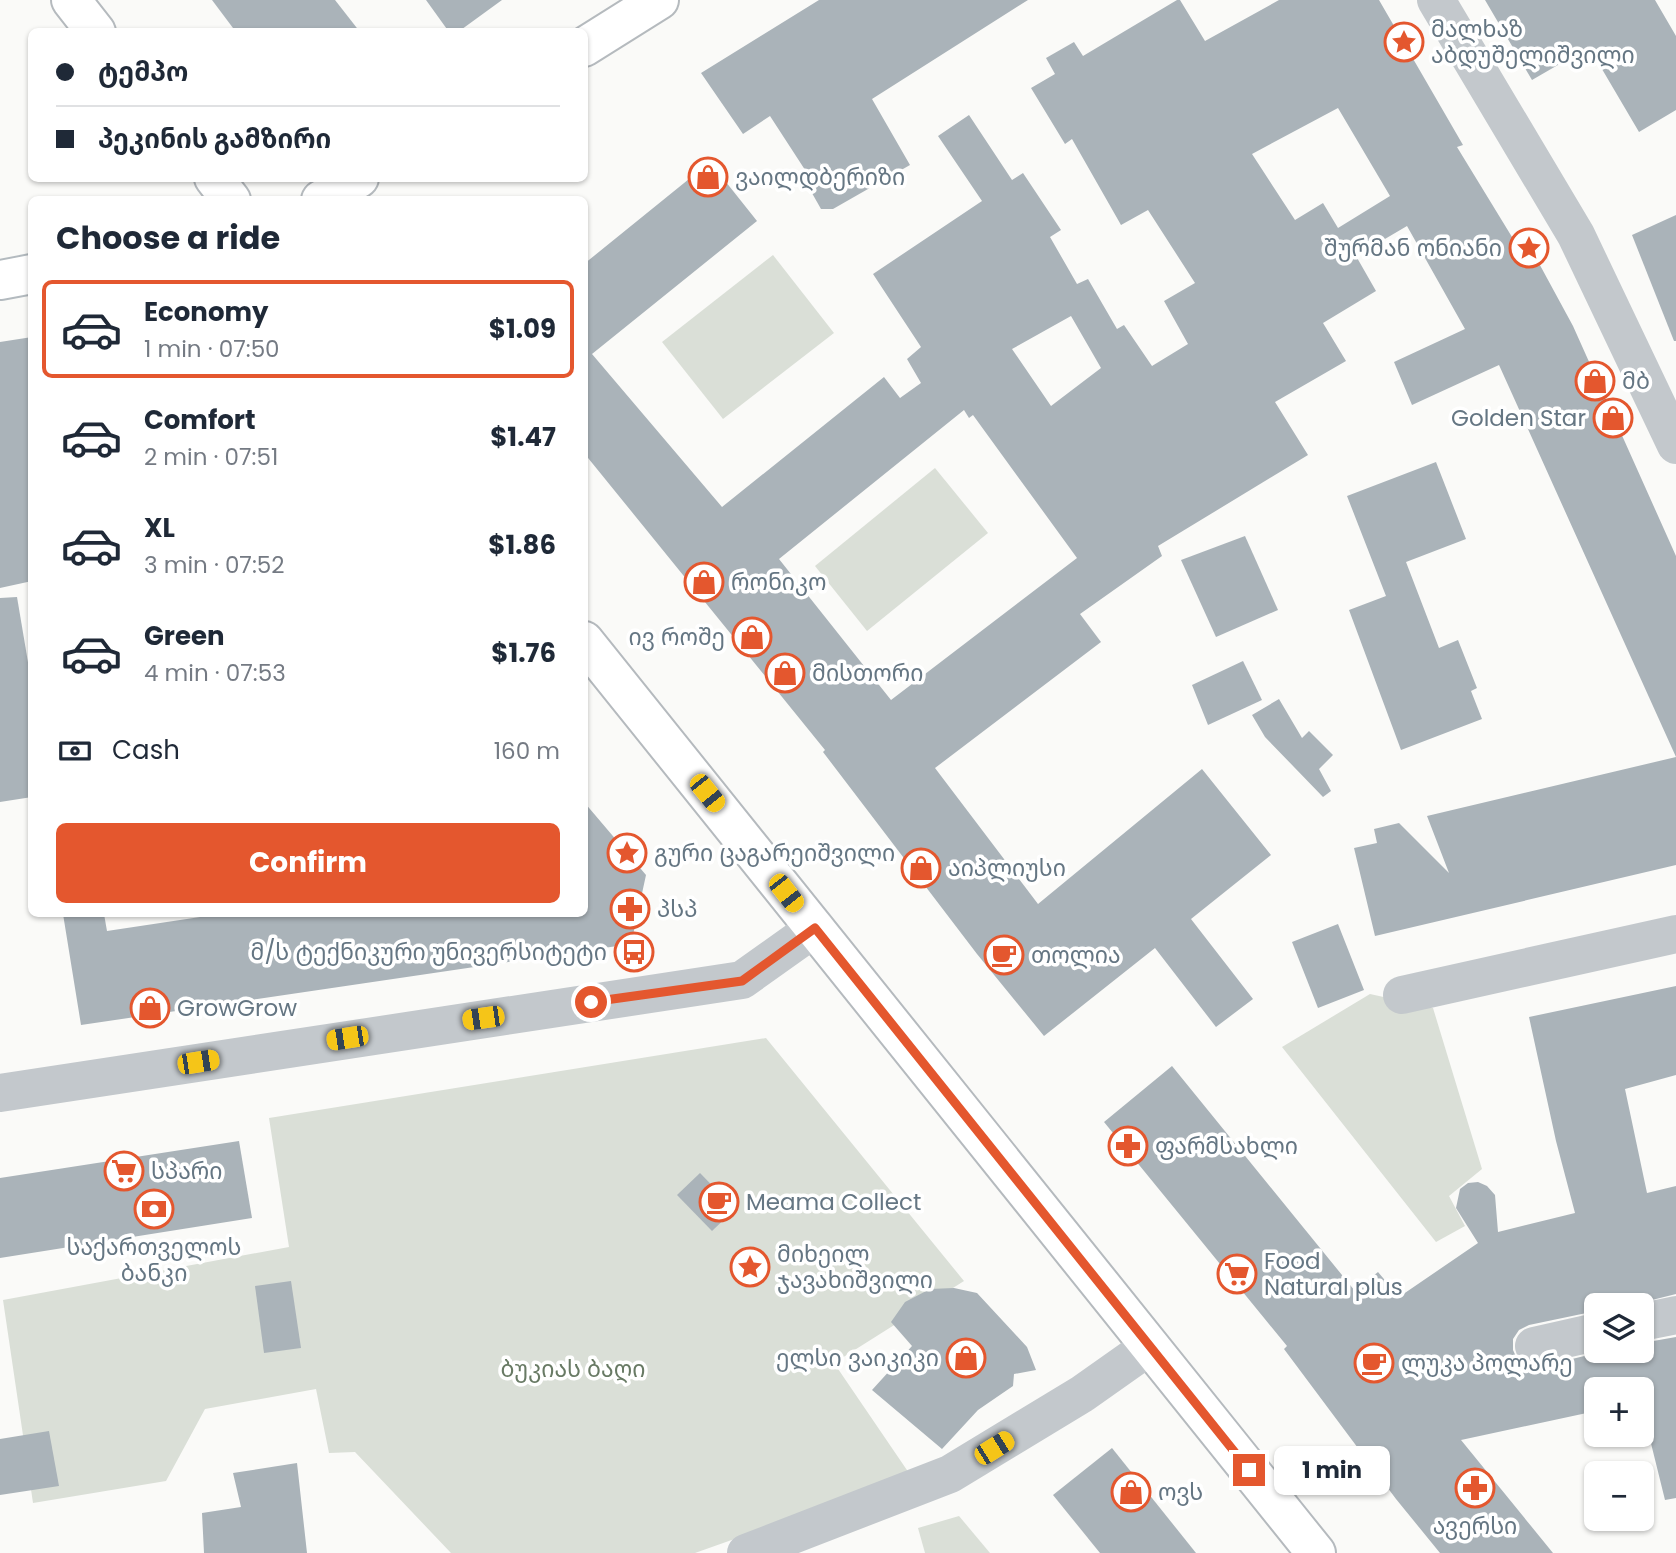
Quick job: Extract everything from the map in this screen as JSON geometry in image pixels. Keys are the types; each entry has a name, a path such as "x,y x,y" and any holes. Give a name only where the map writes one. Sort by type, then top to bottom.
{"main road":[{"path":"71,0 93,28"},
{"path":"588,44 659,0"},
{"path":"217,182 228,196"},
{"path":"328,196 352,182"},
{"path":"0,280 28,276"},
{"path":"588,646 1316,1553"}],"street":[{"path":"1436,0 1577,236 1676,445"},
{"path":"0,1093 742,981 815,928"},
{"path":"1402,995 1676,934"},
{"path":"1654,1320 1676,1315"},
{"path":"1534,1346 1584,1335"},
{"path":"746,1553 950,1474 1082,1394 1150,1346"}],"green space":[{"path":"773,255 834,333 723,419 662,342"},
{"path":"935,468 988,533 867,631 815,566"},
{"path":"1370,994 1433,1008 1482,1169 1449,1196 1465,1226 1436,1242 1282,1047"},
{"name":"ბუკიას ბაღი","path":"766,1038 964,1281 834,1363 911,1476 695,1553 451,1553 355,1452 329,1453 316,1389 205,1409 166,1481 33,1503 3,1300 289,1247 269,1118"},
{"path":"959,1516 990,1553 925,1553 918,1528"}],"building":[{"path":"212,0 335,0 357,28 233,28"},
{"path":"426,0 502,0 464,28 446,28"},
{"path":"819,0 1028,0 872,99 910,165 833,209 821,209 804,179 809,176 770,116 743,134 701,73"},
{"path":"1177,0 1180,0 1205,41 1279,0 1379,0 1463,145 1457,147 1512,237 1520,232 1573,326 1676,556 1676,757 1499,365 1412,405 1394,362 1465,329 1407,226 1356,256 1376,291 1323,323 1346,361 1275,402 1308,455 1158,546 1162,556 1080,614 1101,642 935,768 1038,904 1202,769 1271,855 1191,919 1253,999 1216,1027 1155,948 1044,1036 977,954 823,752 825,750 588,458 588,261 710,162 757,221 592,354 722,507 884,377 900,398 921,383 907,359 921,347 873,274 982,201 938,136 969,115 1012,180 1023,173 1061,230 1050,237 1077,284 1088,279 1117,329 1124,325 1152,366 1188,344 1164,301 1195,283 1148,210 1121,225 1072,139 1065,144 1031,88 1055,74 1046,58 1074,42 1083,56","holes":["1338,108 1390,196 1338,228 1323,203 1295,220 1252,154","1071,316 1101,368 1051,406 1012,349","964,410 969,418 973,415 1077,558 891,700 779,559"]},
{"path":"1485,0 1655,0 1676,36 1676,110 1639,132 1589,47 1532,80"},
{"path":"1676,215 1676,341 1674,341 1632,235"},
{"path":"28,338 28,582 0,588 0,342"},
{"path":"1436,462 1466,539 1406,562 1439,648 1458,640 1477,688 1471,691 1482,719 1401,750 1349,610 1386,596 1347,496"},
{"path":"1245,536 1278,610 1216,637 1181,560"},
{"path":"17,597 28,662 28,798 0,802 0,598"},
{"path":"1243,661 1262,700 1208,725 1192,685"},
{"path":"1279,699 1302,738 1309,731 1333,755 1319,769 1331,791 1323,797 1265,737 1252,715"},
{"path":"1676,757 1676,865 1375,936 1354,848 1377,843 1374,829 1399,823 1449,873 1427,816"},
{"path":"588,807 646,875 631,944 81,1025 63,917 105,917 107,931 200,917 588,917"},
{"path":"1338,924 1364,990 1318,1008 1292,942"},
{"path":"1676,986 1676,1075 1625,1089 1647,1193 1676,1186 1676,1294 1654,1300 1654,1293 1584,1293 1584,1314 1529,1325 1519,1330 1513,1339 1513,1350 1518,1361 1528,1367 1539,1367 1584,1356 1584,1363 1654,1363 1654,1341 1676,1337 1676,1498 1665,1500 1652,1447 1654,1447 1654,1377 1584,1377 1584,1414 1461,1440 1553,1553 1440,1553 1396,1499 1284,1349 1287,1346 1104,1122 1172,1066 1355,1291 1378,1272 1399,1297 1478,1243 1456,1208 1460,1189 1468,1183 1478,1182 1487,1186 1495,1195 1498,1232 1575,1213 1529,1017"},
{"path":"239,1141 252,1218 0,1258 0,1178"},
{"path":"700,1173 735,1209 712,1231 677,1195"},
{"path":"291,1281 301,1348 264,1353 255,1286"},
{"name":"ელსი ვაიკიკი","path":"954,1288 977,1293 1027,1347 1036,1370 1014,1374 1013,1386 978,1410 942,1449 872,1390 912,1346 891,1322 905,1302 930,1289"},
{"path":"49,1431 59,1486 0,1495 0,1439"},
{"path":"1112,1448 1196,1553 1100,1553 1053,1495"},
{"path":"297,1463 307,1553 204,1553 202,1513 241,1507 233,1473"}],"place":[{"name":"მალხაზ აბდუშელიშვილი","path":"1404,42"},
{"name":"ვაილდბერიზი","path":"708,177"},
{"name":"შურმან ონიანი","path":"1529,248"},
{"name":"მბ","path":"1595,381"},
{"name":"Golden Star","path":"1613,418"},
{"name":"რონიკო","path":"704,582"},
{"name":"ივ როშე","path":"752,637"},
{"name":"მისთორი","path":"785,673"},
{"name":"გური ცაგარეიშვილი","path":"627,853"},
{"name":"აიპლიუსი","path":"921,868"},
{"name":"პსპ","path":"630,909"},
{"name":"მ/ს ტექნიკური უნივერსიტეტი","path":"634,952"},
{"name":"თოლია","path":"1004,955"},
{"name":"GrowGrow","path":"150,1008"},
{"name":"ფარმსახლი","path":"1128,1146"},
{"name":"სპარი","path":"124,1171"},
{"name":"Meama Collect","path":"719,1202"},
{"name":"საქართველოს ბანკი","path":"154,1209"},
{"name":"მიხეილ ჯავახიშვილი","path":"750,1267"},
{"name":"Food Natural plus","path":"1237,1274"},
{"name":"ელსი ვაიკიკი","path":"966,1358"},
{"name":"ლუკა პოლარე","path":"1374,1363"},
{"name":"ავერსი","path":"1475,1488"},
{"name":"ოვს","path":"1131,1492"}],"route":[{"path":"591,1002 742,981 815,928 1249,1470"}]}
